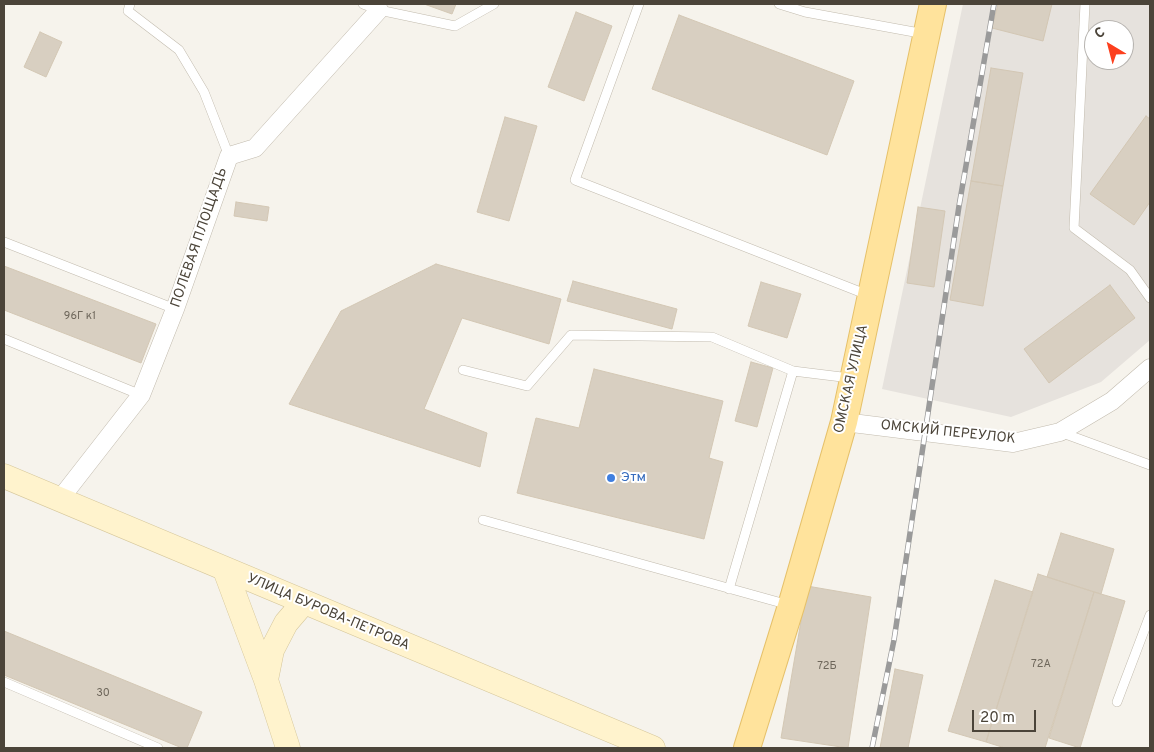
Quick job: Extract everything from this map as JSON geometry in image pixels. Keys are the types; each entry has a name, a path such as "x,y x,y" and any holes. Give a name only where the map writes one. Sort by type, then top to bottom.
{"main road":[{"name":"ОМСКАЯ УЛИЦА","path":"747,748 792,606 844,422 933,4"},
{"name":"УЛИЦА БУРОВА-ПЕТРОВА","path":"4,476 224,570 653,748"},
{"path":"224,570 266,680 288,748"},
{"path":"266,680 272,650 286,623 304,602"}],"street":[{"name":"ПОЛЕВАЯ ПЛОЩАДЬ","path":"60,499 140,395 175,309 229,156 255,148 371,7"},
{"name":"ОМСКИЙ ПЕРЕУЛОК","path":"844,422 1013,443 1060,432 1112,401 1150,368"}],"lane":[{"path":"130,4 128,11 179,50 204,92 229,156"},
{"path":"371,7 455,26 494,4"},
{"path":"639,4 575,180 870,296"},
{"path":"779,4 804,12 926,34"},
{"path":"1085,4 1074,228 1130,270 1150,298"},
{"path":"4,242 175,309"},
{"path":"463,370 527,386 571,335 712,337 793,371 853,378"},
{"path":"4,339 140,395"},
{"path":"729,589 793,371"},
{"path":"1060,432 1150,465"},
{"path":"482,520 792,606"},
{"path":"1117,702 1150,615"},
{"path":"4,682 158,748"}],"shaded area":[{"path":"963,4 1150,4 1150,340 1101,382 1011,417 882,389"}],"building":[{"path":"424,4 456,4 452,14"},
{"path":"998,4 1052,4 1043,41 992,28"},
{"path":"576,12 612,26 584,101 548,87"},
{"path":"679,15 854,81 827,155 652,89"},
{"path":"40,32 62,42 46,77 24,67"},
{"path":"991,68 1023,73 1003,186 971,181"},
{"path":"1146,116 1150,119 1150,202 1134,225 1090,194"},
{"path":"505,117 537,126 509,221 477,212"},
{"path":"971,181 1003,186 983,306 950,300"},
{"path":"236,202 269,207 267,221 234,216"},
{"path":"918,207 945,211 934,287 907,283"},
{"path":"436,264 561,299 549,344 462,318 424,409 487,433 480,467 289,404 341,311"},
{"path":"4,266 156,324 141,363 4,310"},
{"path":"573,281 677,309 672,329 567,301"},
{"path":"761,282 801,294 787,338 748,326"},
{"path":"1110,285 1135,318 1049,383 1024,349"},
{"path":"751,362 773,368 757,427 735,421"},
{"path":"594,369 723,401 709,458 723,462 704,539 517,493 536,418 579,428"},
{"path":"1061,533 1114,549 1101,594 1047,577"},
{"path":"1038,574 1094,592 1045,748 1005,748 986,742"},
{"path":"995,580 1033,592 986,742 948,731"},
{"path":"807,586 871,597 848,748 781,738"},
{"path":"1094,592 1125,601 1080,748 1049,738"},
{"path":"4,631 202,712 187,748 182,748 4,675"},
{"path":"895,669 923,675 908,748 880,748"}],"railway":[{"path":"872,748 894,640 959,206 994,4"}],"place":[{"name":"Этм","path":"611,478"}]}
